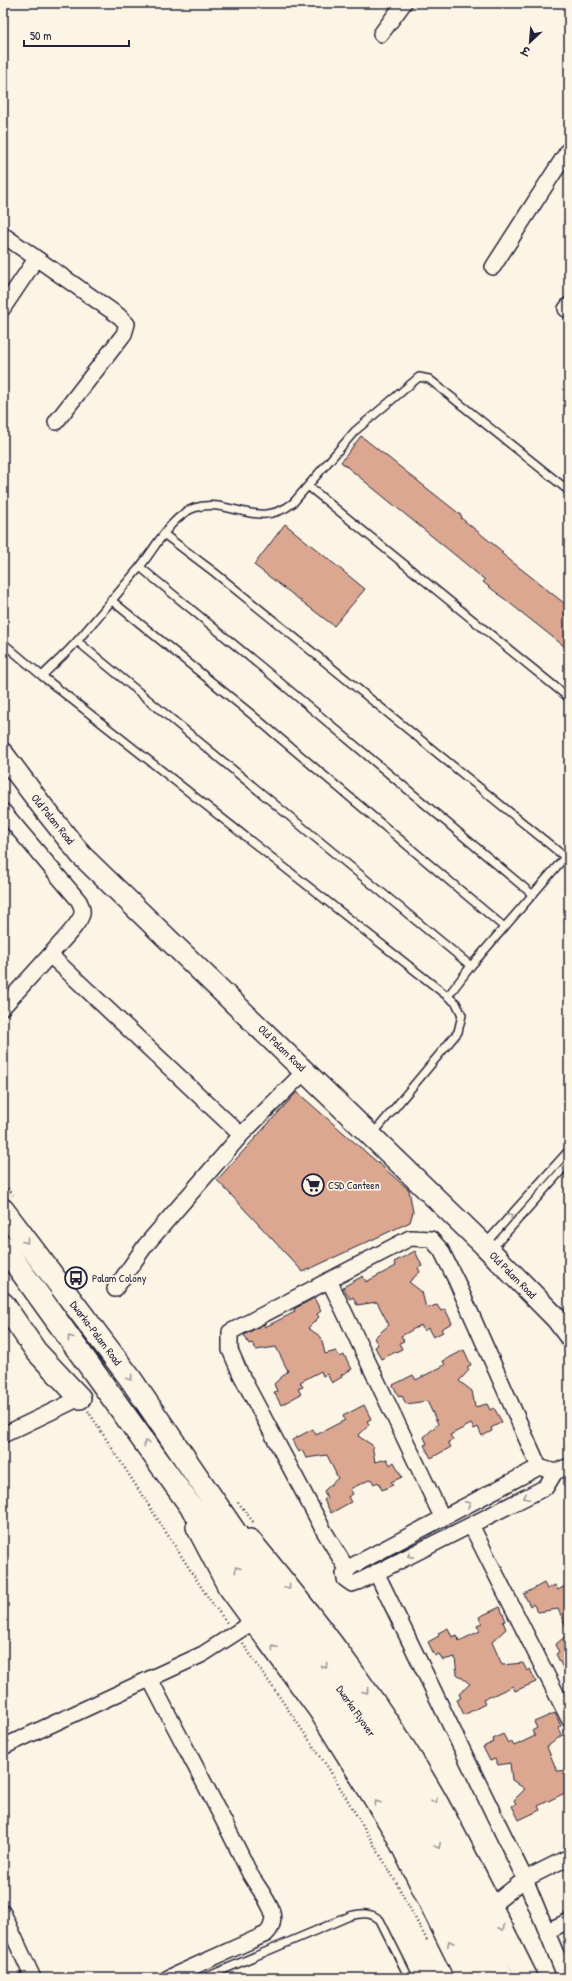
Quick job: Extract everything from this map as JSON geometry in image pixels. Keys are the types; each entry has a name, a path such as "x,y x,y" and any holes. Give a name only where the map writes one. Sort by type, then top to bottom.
{"main road":[{"name":"Dwarka-Palam Road","path":"3,1210 130,1378 184,1459"},
{"path":"3,1246 169,1475"},
{"name":"Dwarka Flyover","path":"184,1459 216,1524 254,1594 385,1787 445,1900 482,1978"},
{"name":"Dwarka Flyover","path":"169,1475 216,1524 400,1774 462,1891 503,1978"}],"street":[{"path":"381,34 404,3"},
{"path":"493,267 569,149"},
{"path":"3,235 119,316 127,324 124,334 56,422"},
{"path":"3,308 36,259"},
{"name":"Old Palam Road","path":"3,754 81,855 487,1248 557,1319 569,1335"},
{"path":"3,811 80,901 82,908 81,915 77,921 50,955 3,1007"},
{"path":"50,955 241,1135"},
{"path":"115,1289 145,1246 241,1135 305,1071"},
{"path":"347,1569 324,1531 230,1350 230,1332 410,1238 431,1239 441,1250 456,1280 539,1467"},
{"path":"329,1280 442,1517"},
{"path":"3,1303 36,1351 80,1398 3,1435"},
{"path":"184,1459 283,1579 380,1710 441,1810 527,1978"},
{"path":"555,1472 539,1467 442,1517 347,1569 344,1574 345,1579 352,1584 546,1487 555,1472 569,1466"},
{"path":"169,1475 228,1586 319,1710 395,1832 467,1978"},
{"path":"471,1524 569,1719"},
{"path":"376,1572 525,1879 566,1978"},
{"path":"3,1747 202,1654 254,1621"},
{"path":"150,1679 234,1840 255,1884 272,1910 272,1926 266,1934 168,1978"},
{"path":"491,1906 525,1879 569,1858"},
{"path":"3,1913 28,1977"},
{"path":"547,1931 569,1921"}],"lane":[{"path":"42,676 77,641 140,567 175,521 195,508 225,508 272,515 285,510 294,503 356,431 415,378 419,377 429,379 569,491"},
{"path":"308,486 569,698"},
{"path":"165,535 214,572 567,854 471,966 448,996"},
{"path":"140,567 275,678 533,895"},
{"path":"111,600 250,713 504,927"},
{"path":"77,641 471,966"},
{"path":"3,643 42,676 456,1003 462,1015 458,1032 371,1136"},
{"path":"487,1248 569,1150"},
{"path":"487,1248 569,1162"},
{"path":"204,1978 350,1916 361,1913 376,1916 380,1920 409,1978"}],"building":[{"path":"361,436 462,516 461,518 503,552 501,553 569,607 569,650 483,582 485,580 341,462"},
{"path":"285,524 365,589 334,626 254,565"},
{"name":"CSD Canteen","path":"297,1092 409,1190 413,1212 410,1222 303,1272 217,1180"},
{"path":"415,1251 422,1266 418,1268 420,1272 409,1282 422,1292 426,1308 437,1305 441,1311 445,1309 452,1323 441,1329 443,1332 433,1337 428,1328 424,1331 421,1325 401,1336 404,1341 399,1343 402,1349 381,1359 375,1347 378,1345 374,1338 389,1325 377,1302 357,1305 353,1297 350,1299 343,1287 363,1276 366,1282 396,1266 394,1262"},
{"path":"314,1298 321,1311 317,1314 319,1317 308,1328 321,1337 325,1354 336,1351 340,1357 344,1355 352,1369 341,1375 342,1377 332,1383 327,1374 323,1376 321,1371 300,1382 303,1387 298,1389 301,1394 281,1405 274,1392 277,1391 274,1384 288,1371 276,1347 256,1350 252,1343 249,1344 244,1335 264,1324 265,1327 295,1312 294,1309"},
{"path":"464,1350 471,1365 467,1367 469,1370 459,1381 472,1391 475,1407 487,1404 490,1410 494,1408 502,1422 491,1428 492,1431 482,1436 478,1427 474,1429 471,1424 450,1435 453,1440 448,1442 451,1447 431,1458 424,1445 427,1444 424,1437 438,1424 427,1401 406,1404 402,1396 399,1397 393,1385 413,1375 416,1380 445,1365 443,1361"},
{"path":"364,1405 371,1419 367,1421 369,1425 358,1436 372,1445 375,1462 387,1459 390,1465 394,1462 402,1477 391,1482 393,1485 382,1490 378,1482 374,1484 371,1479 350,1489 353,1494 348,1497 351,1502 331,1513 324,1500 327,1498 324,1491 338,1478 327,1455 306,1458 302,1450 299,1452 292,1440 313,1429 316,1435 345,1420 343,1416"},
{"path":"544,1583 547,1589 555,1585 558,1590 569,1584 569,1633 558,1609 538,1612 533,1604 530,1606 524,1594"},
{"path":"500,1607 506,1621 503,1622 506,1629 492,1642 502,1665 523,1663 527,1671 530,1669 536,1682 515,1691 513,1686 483,1700 485,1704 464,1715 457,1700 461,1698 459,1694 470,1684 457,1674 455,1657 443,1660 439,1654 435,1656 428,1642 439,1636 438,1633 448,1628 452,1637 457,1635 459,1641 480,1631 477,1625 482,1623 479,1617"},
{"path":"569,1633 569,1680 556,1654 559,1652 555,1645"},
{"path":"555,1713 561,1726 558,1728 562,1735 547,1747 557,1771 569,1770 569,1791 538,1806 540,1810 519,1820 512,1806 516,1804 514,1800 525,1789 512,1780 510,1763 498,1765 495,1759 490,1761 483,1747 494,1742 493,1739 503,1734 508,1743 511,1741 514,1746 535,1736 532,1731 537,1728 534,1722"}],"place":[{"name":"CSD Canteen","path":"313,1185"},
{"name":"Palam Colony","path":"76,1278"}]}
